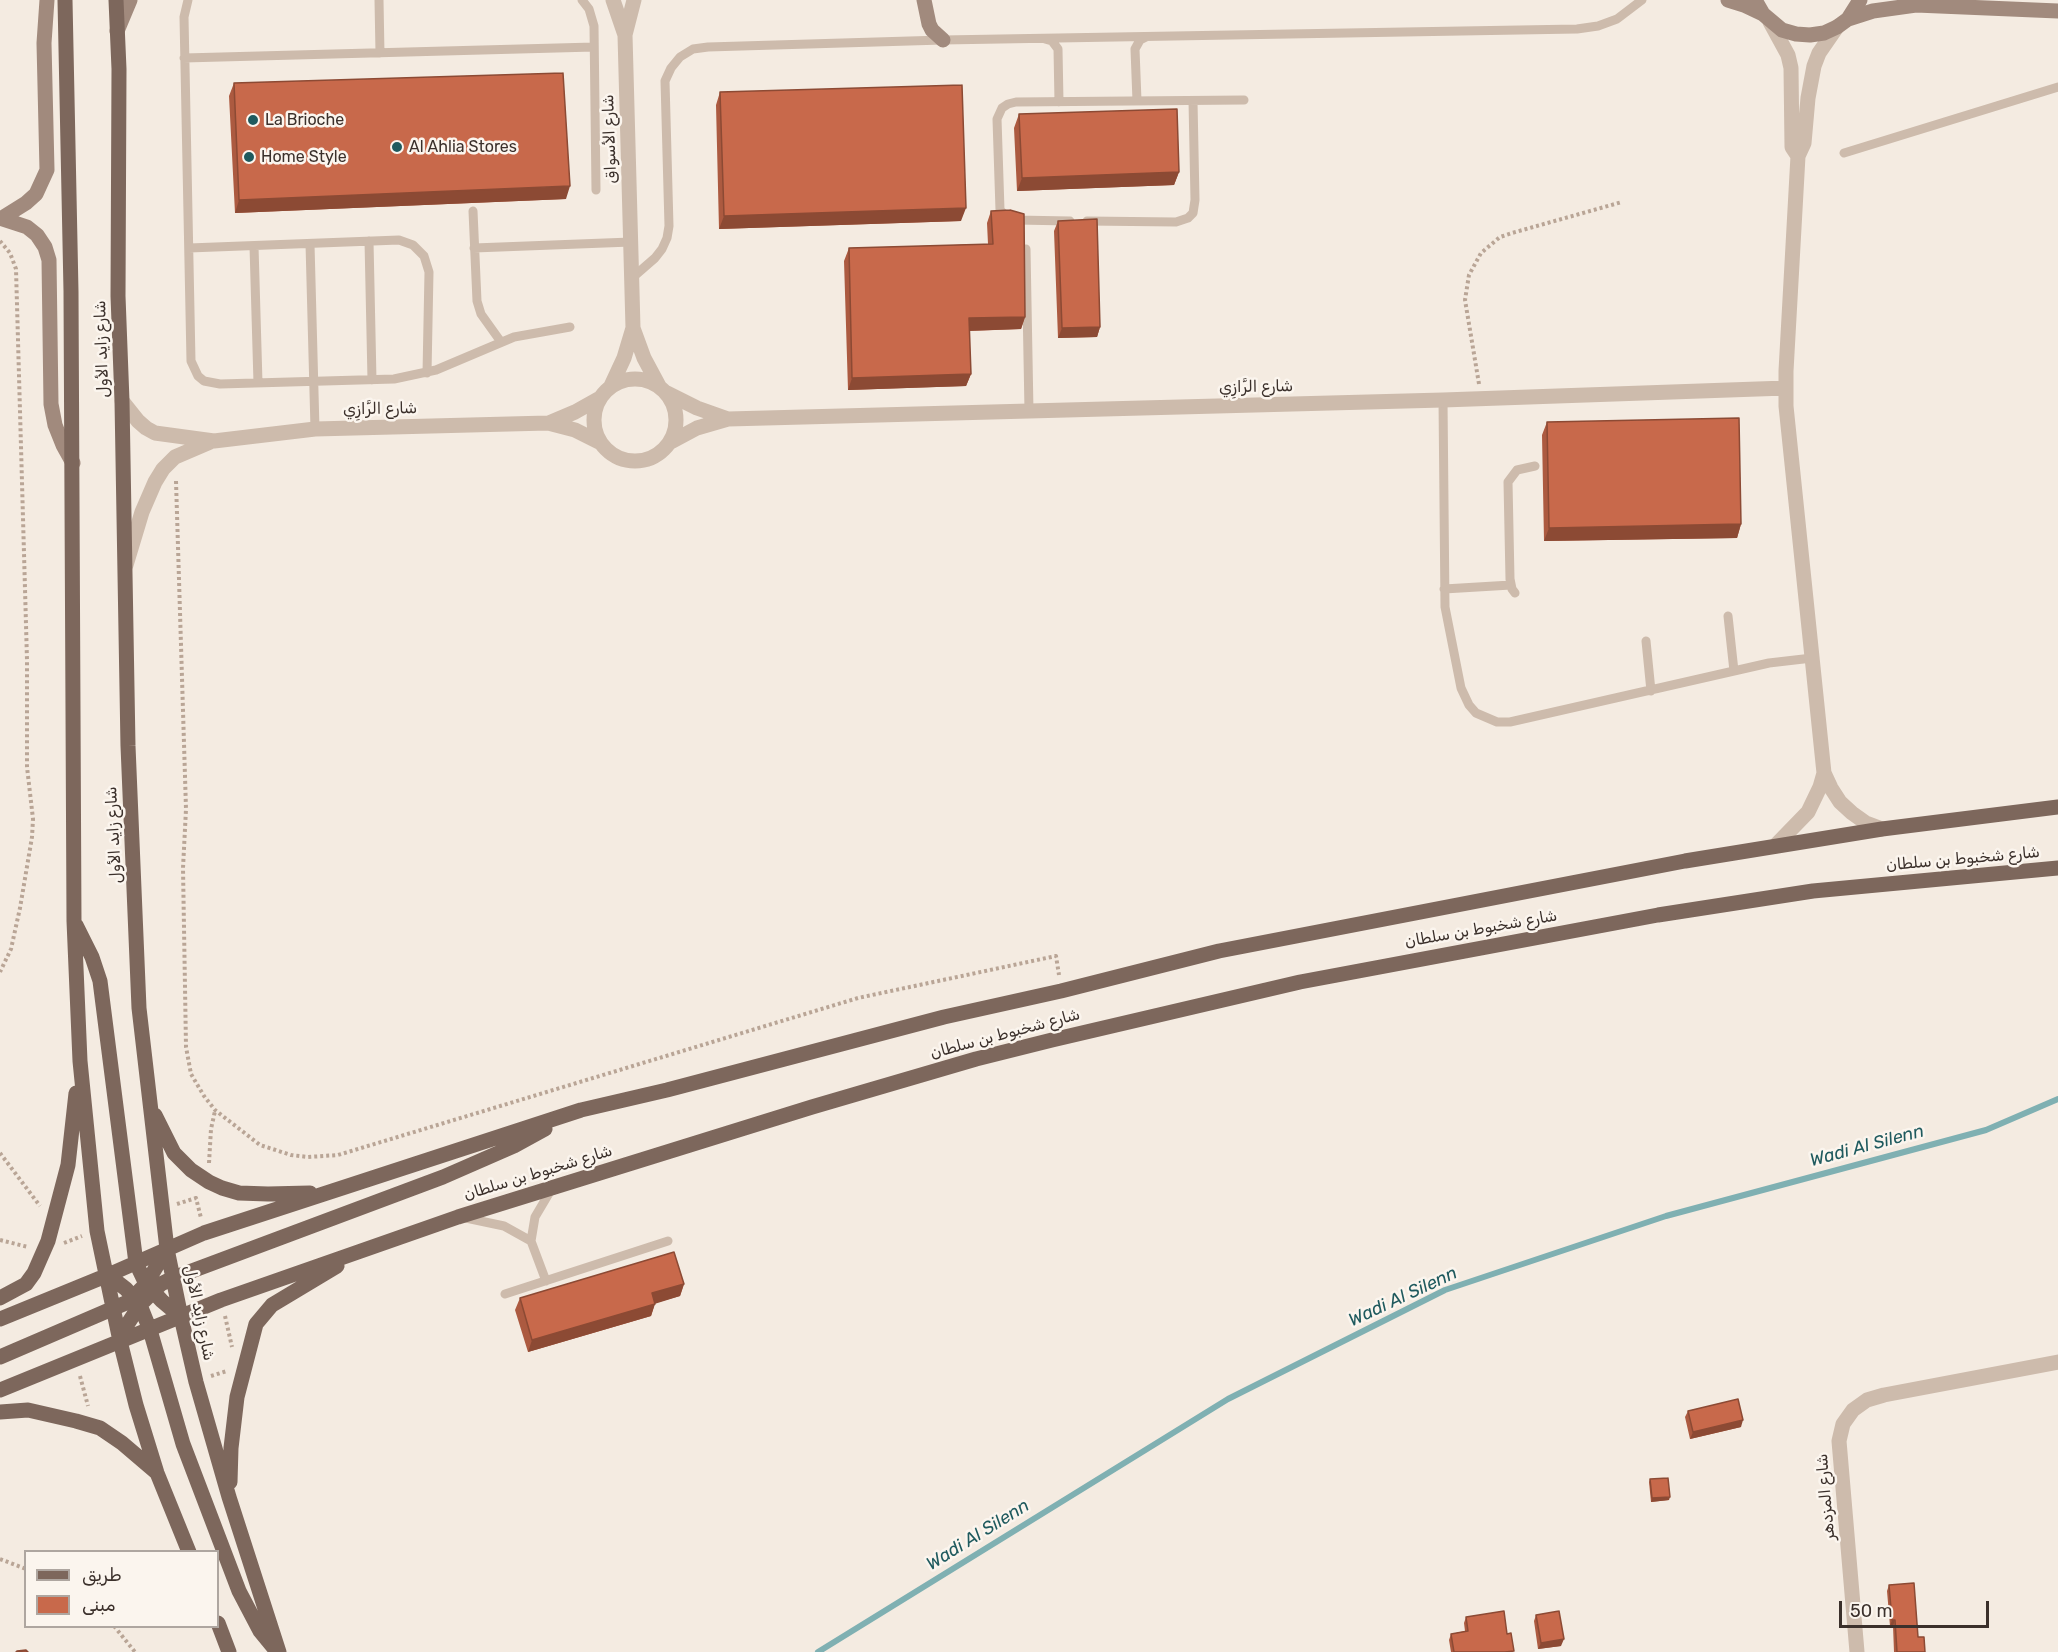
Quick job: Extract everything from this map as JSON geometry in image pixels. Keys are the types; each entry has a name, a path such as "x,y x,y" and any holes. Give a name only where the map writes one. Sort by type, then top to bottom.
{"main road":[{"name":"شارع زايد الأول","path":"65,0 73,463 74,921 80,1061 97,1231 120,1341 136,1405 157,1473 189,1550"},
{"name":"شارع زايد الأول","path":"116,0 118,296 128,746 140,1008 149,1101 167,1249 196,1382 278,1652"},
{"name":"شارع شخبوط بن سلطان","path":"0,1319 204,1233 581,1110 667,1090 933,1020 1061,991 1219,951 1685,861 1882,829 2058,807"},
{"name":"شارع شخبوط بن سلطان","path":"0,1390 221,1300 458,1217 760,1122 976,1059 1136,1019 1300,982 1658,915 1813,891 2058,868"},
{"path":"74,921 92,957 101,989 136,1263 150,1288 181,1317"},
{"path":"0,1298 26,1284 46,1246 68,1165 80,1061"},
{"path":"149,1101 174,1153 191,1170 209,1182 239,1193 334,1191"},
{"path":"150,1288 443,1177 514,1146 581,1110"},
{"path":"120,1341 137,1301 150,1288 167,1249"},
{"path":"230,1497 231,1448 237,1397 256,1324 272,1305 364,1249"},
{"path":"108,1275 137,1301 150,1330 183,1444 239,1591 260,1631 278,1652"},
{"path":"0,1357 137,1301"},
{"path":"0,1412 28,1410 76,1420 100,1428 136,1454 157,1473"},
{"path":"219,1626 229,1652"}],"street":[{"path":"1,218 36,194 47,170 44,44 48,0"},
{"path":"117,31 130,0"},
{"name":"شارع الأسواق","path":"613,0 626,35"},
{"name":"شارع الأسواق","path":"611,386 624,358 633,328 626,35 634,0"},
{"path":"924,0 929,24 943,40"},
{"path":"1728,0 1744,5 1782,30 1810,35 1824,33 1843,23 1884,8 1916,5 2058,11"},
{"path":"1755,0 1788,55 1791,68 1792,147 1798,156"},
{"path":"1860,0 1819,53 1814,66 1808,98 1804,143 1798,156 1785,388 1824,773 1840,802 1866,823 1882,829"},
{"path":"1,218 27,227 37,235 45,247 49,260 51,404 55,425 73,463"},
{"name":"شارع الأسواق","path":"633,328 644,358 663,390"},
{"path":"635,378 647,381 663,390 676,413 674,434 669,443 654,456 635,461 616,456 601,443 594,421 595,409 600,398 611,386 635,378"},
{"name":"شارع الرَّازِي","path":"669,443 697,428 728,419 1482,399 1785,388"},
{"name":"شارع الرَّازِي","path":"663,390 697,408 728,419"},
{"name":"شارع الرَّازِي","path":"548,423 600,398"},
{"name":"شارع الرَّازِي","path":"122,401 138,421 155,433 214,441 315,429 548,423 575,430 601,443"},
{"name":"شارع الرَّازِي","path":"124,574 145,504 155,482 175,457 214,441"},
{"path":"1776,846 1808,812 1815,800 1824,773"},
{"name":"شارع المزدهر","path":"1857,1652 1839,1441 1843,1424 1853,1410 1867,1400 1884,1395 2058,1362"}],"lane":[{"path":"188,0 184,17 184,58 191,361 193,369 204,381 258,383 394,379 427,373 463,360 501,342 529,333 570,327"},
{"path":"379,0 380,53"},
{"path":"582,0 593,17 596,190"},
{"path":"632,278 655,258 667,238 669,226 665,81 671,68 680,57 693,49 943,40 1577,29 1598,26 1617,19 1642,0"},
{"path":"1137,101 1135,49 1140,40 1148,36"},
{"path":"1043,38 1052,41 1058,49 1059,102"},
{"path":"184,58 594,47"},
{"path":"1844,153 2058,87"},
{"path":"1193,101 1195,200 1193,213 1188,218 1176,222 1009,219 1004,215 999,204 997,124 999,113 1008,104 1016,102 1244,100"},
{"path":"473,211 477,301 481,314 501,342"},
{"path":"189,248 399,240 406,242 419,250 428,264 427,373"},
{"path":"369,241 372,380"},
{"path":"474,248 631,242"},
{"path":"310,244 315,429"},
{"path":"254,246 258,383"},
{"path":"1026,249 1029,411"},
{"path":"1443,400 1444,589 1447,616 1461,688 1468,705 1485,718 1497,722 1517,721 1780,661 1812,658"},
{"path":"1444,589 1513,589 1508,482 1516,470 1535,466"},
{"path":"1728,616 1734,671"},
{"path":"1646,641 1651,691"},
{"path":"546,1281 531,1240 540,1205 555,1186"},
{"path":"458,1217 496,1223 531,1240"},
{"path":"505,1294 668,1241"}],"path":[{"path":"1482,399 1465,300 1468,275 1481,253 1495,241 1512,233 1622,201"},
{"path":"0,242 10,253 16,269 27,660 27,767 33,819 20,908 11,949 0,972"},
{"path":"175,457 186,809 183,868 186,1047 191,1074 204,1096 215,1110 260,1145 291,1155 323,1157 352,1151 858,998 1056,956 1061,991"},
{"path":"196,1198 209,1182 211,1129 215,1110"},
{"path":"0,1153 44,1215 46,1246 0,1240"},
{"path":"0,1559 24,1568"},
{"path":"116,1628 135,1652"}],"building":[{"name":"Al Ahlia Stores","path":"563,73 570,186 239,200 234,83"},
{"path":"962,85 966,208 724,216 720,92"},
{"path":"1177,109 1179,172 1022,178 1019,114"},
{"path":"1010,210 1024,214 1025,317 969,318 971,374 852,378 849,248 993,244 991,211"},
{"path":"1097,219 1100,327 1062,328 1058,221"},
{"path":"1739,418 1741,524 1549,528 1547,422"},
{"path":"674,1252 684,1284 652,1293 655,1304 532,1340 520,1298"},
{"path":"1738,1399 1743,1420 1693,1432 1688,1411"},
{"path":"1668,1478 1670,1497 1652,1498 1650,1479"},
{"path":"1914,1583 1918,1637 1924,1637 1925,1652 1897,1652 1895,1620 1892,1620 1889,1585"},
{"path":"1504,1611 1507,1634 1511,1633 1514,1651 1454,1652 1451,1634 1468,1631 1466,1617"},
{"path":"1559,1611 1564,1639 1541,1643 1536,1615"}],"waterway":[{"name":"Wadi Al Silenn","path":"818,1652 1228,1399 1445,1290 1666,1216 1986,1130 2058,1099"}],"place":[{"name":"La Brioche","path":"253,120"},
{"name":"Al Ahlia Stores","path":"397,147"},
{"name":"Home Style","path":"249,157"}]}
